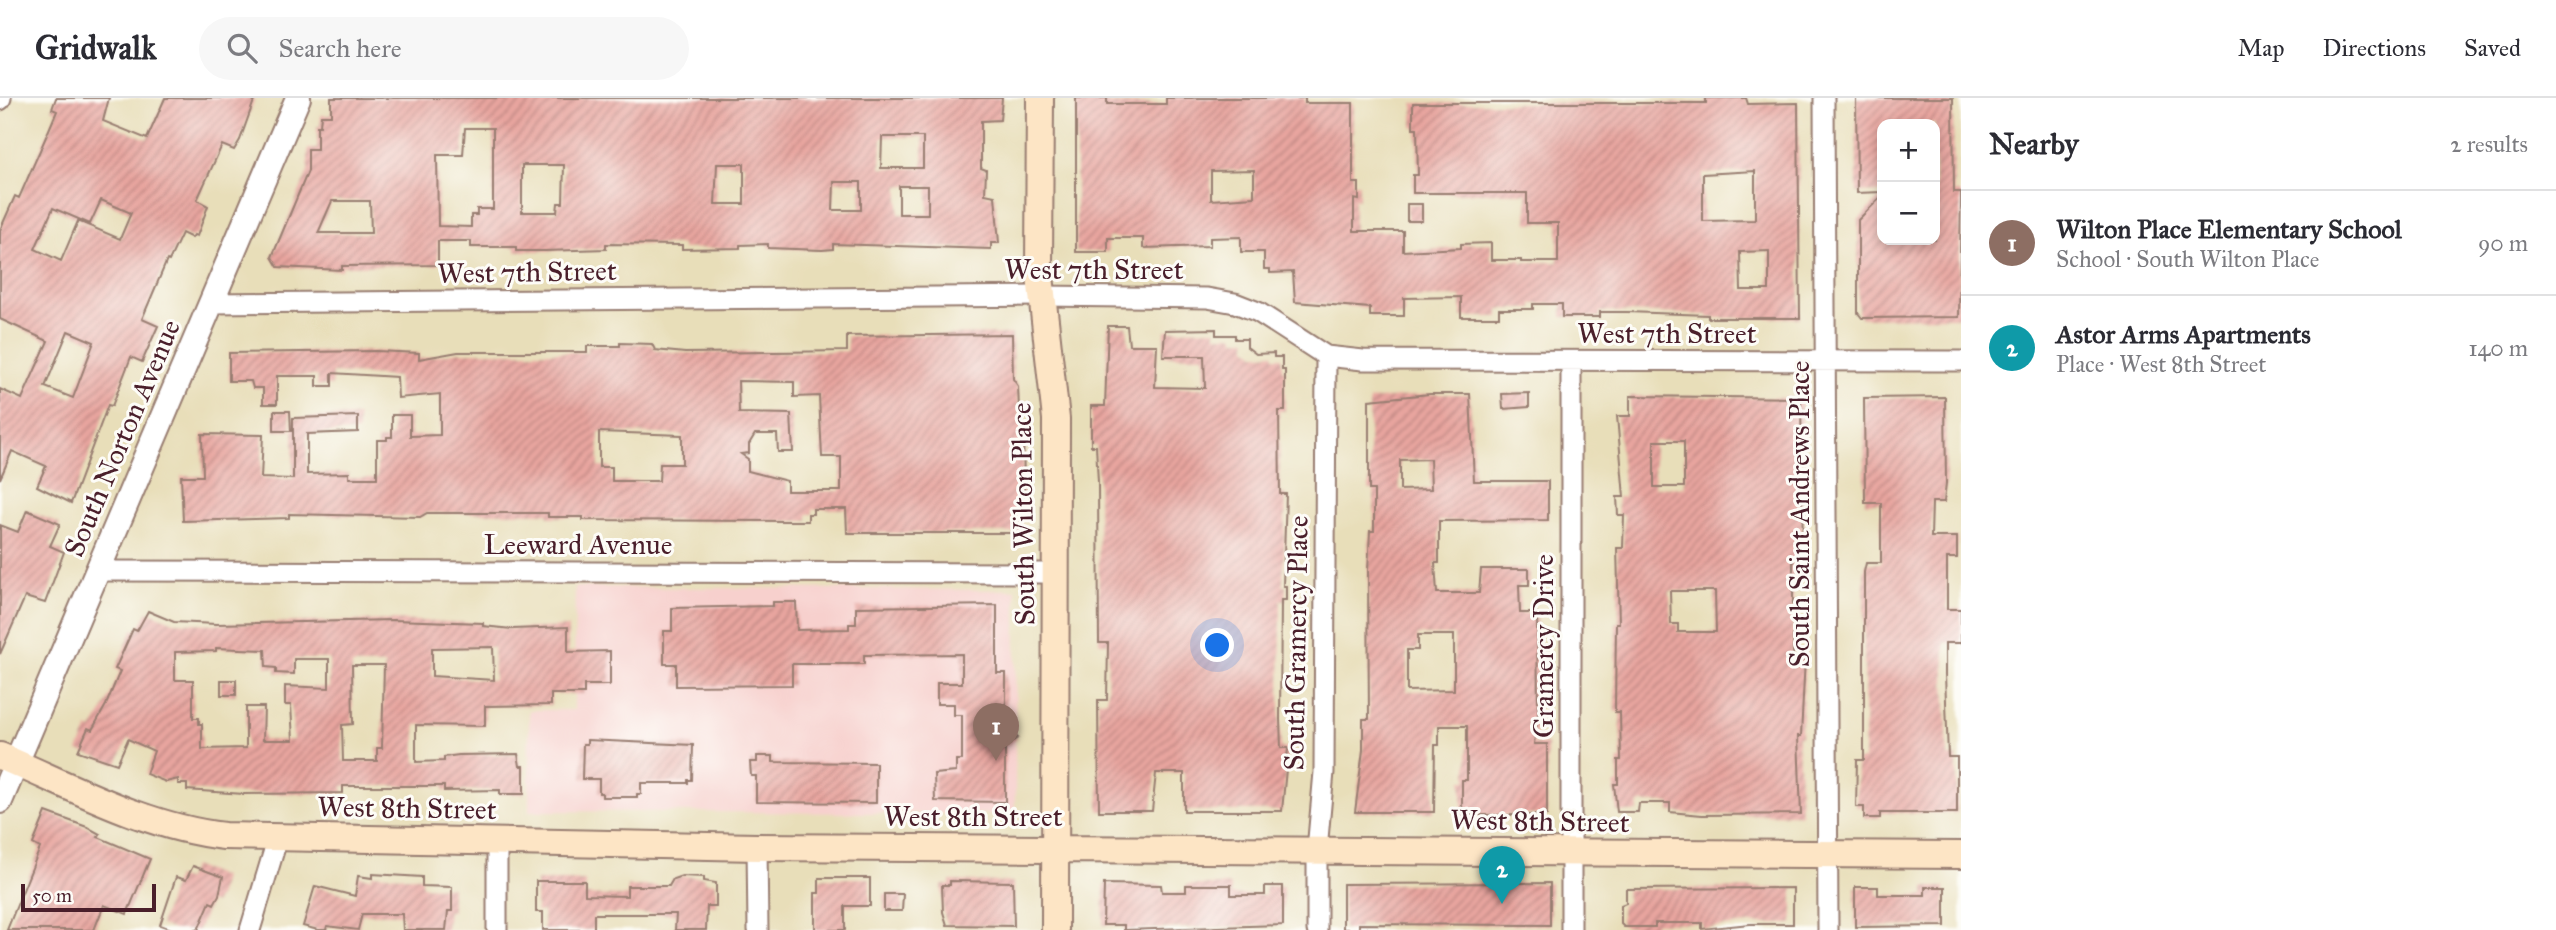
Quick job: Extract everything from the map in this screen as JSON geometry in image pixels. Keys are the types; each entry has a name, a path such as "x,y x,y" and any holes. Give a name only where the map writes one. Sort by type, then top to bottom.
{"main road":[{"name":"South Wilton Place","path":"1040,98 1040,267 1056,419 1055,930"},
{"name":"West 8th Street","path":"8,760 150,821 189,832 278,837 757,847 1961,855"}],"street":[{"name":"South Norton Avenue","path":"0,801 8,760 98,571 298,98"},
{"name":"South Saint Andrews Place","path":"1824,98 1828,930"},
{"name":"West 7th Street","path":"212,303 1042,296 1206,298 1236,303 1258,312 1326,355 1363,360 1961,361"},
{"name":"South Gramercy Place","path":"1317,930 1317,850 1324,772 1326,355"},
{"name":"Gramercy Drive","path":"1571,362 1571,930"},
{"name":"Leeward Avenue","path":"98,571 1057,573"},
{"path":"250,930 278,837"},
{"path":"497,842 497,930"},
{"path":"757,847 758,930"}],"shaded area":[{"path":"575,587 1016,590 1015,814 529,811 529,710 574,710"}],"building":[{"path":"56,98 109,98 103,121 147,139 165,98 255,98 240,140 234,150 222,145 197,200 208,206 197,236 192,238 182,233 169,261 167,260 142,319 158,326 142,362 131,357 112,406 108,405 71,503 37,486 46,466 12,451 0,479 0,389 22,399 48,341 0,319 0,230 15,196 19,198 45,139 57,111 52,109","holes":["101,200 131,213 120,239 78,221 61,261 35,249 53,208 90,224","68,331 94,342 73,398 45,387"]},
{"path":"331,98 1002,98 1000,120 981,121 981,168 986,170 985,194 995,196 999,243 991,243 991,249 833,244 833,249 822,250 768,248 768,244 740,245 740,248 682,249 682,245 606,244 606,249 516,251 516,247 471,247 471,241 438,241 438,265 342,266 342,270 278,267 272,257 308,171 308,149 317,149 317,126 320,126 321,115 331,115","holes":["465,128 493,128 493,209 477,209 477,215 471,215 471,227 438,226 437,155 463,155","882,137 923,137 923,168 881,168","717,164 744,164 744,204 715,204","522,165 564,165 563,203 558,203 557,212 522,212","834,182 861,182 861,210 833,210","899,186 928,186 928,214 899,214","332,201 370,201 371,233 318,233"]},
{"path":"1076,98 1107,98 1107,104 1166,104 1166,98 1305,98 1305,103 1353,103 1353,183 1359,183 1359,200 1354,199 1354,231 1403,231 1403,251 1461,248 1461,244 1491,243 1491,260 1521,262 1558,262 1558,223 1527,223 1527,193 1413,193 1413,175 1418,175 1417,128 1413,128 1413,103 1706,103 1706,98 1746,98 1748,104 1798,103 1800,318 1708,318 1708,315 1627,312 1600,312 1600,317 1562,317 1562,304 1533,304 1533,309 1499,309 1499,317 1461,317 1461,297 1404,298 1404,316 1370,316 1370,308 1295,302 1293,272 1270,273 1270,269 1264,269 1264,252 1241,252 1241,237 1210,238 1210,246 1143,248 1143,238 1108,238 1108,252 1076,252","holes":["1254,170 1254,197 1211,200 1211,171","1755,171 1755,220 1703,221 1703,174","1769,251 1769,290 1741,290 1740,252"]},
{"path":"1856,98 1953,98 1954,192 1961,192 1959,317 1862,318 1858,313 1858,220 1877,201 1877,245 1940,245 1940,119 1877,119 1877,192 1857,193"},
{"path":"1407,204 1422,204 1422,221 1407,221"},
{"path":"1108,326 1127,326 1129,345 1157,345 1155,387 1205,388 1204,356 1163,356 1165,330 1216,329 1216,335 1235,335 1235,339 1247,339 1247,347 1256,354 1274,353 1274,357 1282,357 1282,370 1285,370 1285,411 1279,411 1280,494 1286,494 1283,586 1286,586 1286,600 1281,600 1280,719 1281,748 1288,748 1282,811 1184,811 1184,773 1156,773 1152,811 1099,811 1098,700 1107,700 1108,643 1099,643 1098,482 1096,446 1091,446 1091,406 1105,406"},
{"path":"1012,334 1013,379 1018,386 1019,409 1023,421 1024,494 1021,494 1021,533 847,533 846,509 813,509 813,514 808,514 808,521 583,520 583,517 548,517 548,513 427,513 420,517 289,514 289,518 183,521 181,476 203,476 202,434 263,435 261,478 293,479 293,418 358,416 358,432 307,434 307,474 349,473 349,478 377,478 377,440 392,437 392,415 410,415 410,436 440,435 440,394 398,398 397,377 332,373 332,386 317,386 317,376 277,376 277,404 263,404 263,388 253,388 251,381 229,381 229,353 376,351 419,353 419,359 458,352 587,352 587,346 620,346 620,343 652,344 655,350 685,353 847,351 847,336","holes":["738,381 794,382 794,397 819,396 822,457 841,457 841,491 787,491 787,481 748,471 748,459 741,454 749,453 749,444 755,434 777,434 778,452 793,452 791,414 739,413","599,432 682,435 682,464 660,464 659,481 612,481 612,467 599,467"]},
{"path":"1529,393 1529,407 1503,409 1502,394"},
{"path":"1430,394 1470,394 1474,481 1548,481 1548,520 1439,521 1439,563 1435,563 1437,593 1479,593 1481,569 1529,569 1529,585 1519,585 1520,613 1537,613 1538,714 1534,744 1547,744 1547,815 1462,815 1462,780 1467,780 1467,726 1439,726 1439,745 1435,745 1434,812 1355,812 1363,750 1363,719 1369,719 1368,571 1370,531 1374,531 1374,490 1369,490 1369,400","holes":["1430,459 1431,489 1400,490 1400,460","1418,635 1454,635 1454,690 1407,691 1407,650 1418,650"]},
{"path":"1630,396 1801,398 1803,558 1793,558 1793,658 1805,658 1801,736 1798,736 1801,814 1702,815 1670,812 1670,803 1639,803 1638,812 1617,812 1614,784 1618,784 1618,760 1621,760 1620,712 1615,712 1616,623 1619,623 1617,548 1623,548 1624,515 1618,515 1617,497 1624,497 1617,416 1630,416","holes":["1654,441 1684,441 1684,487 1654,487","1670,591 1715,591 1716,632 1678,632 1678,624 1671,624"]},
{"path":"1945,397 1946,483 1944,502 1932,502 1931,537 1957,537 1957,558 1947,558 1947,609 1961,609 1961,643 1945,643 1945,674 1948,757 1957,757 1957,813 1880,813 1880,818 1864,818 1864,807 1856,807 1857,760 1864,760 1864,572 1866,563 1881,563 1881,503 1865,503 1864,398"},
{"path":"274,411 290,411 291,431 274,431"},
{"path":"27,510 60,524 50,546 64,552 45,603 25,597 0,654 0,525 18,532"},
{"path":"773,602 796,602 797,630 849,629 849,624 856,624 856,607 997,605 997,673 1006,673 1006,729 1018,738 1005,746 1005,802 935,801 934,774 956,772 956,760 962,760 962,715 954,715 954,704 937,704 937,683 962,683 962,654 864,655 864,664 792,664 792,685 676,686 676,664 664,664 664,631 672,631 672,608 773,606"},
{"path":"148,611 174,622 216,624 393,620 483,623 483,626 512,629 568,627 568,652 610,651 610,685 584,685 584,694 551,694 551,705 485,706 485,726 416,725 416,762 444,761 444,757 459,755 518,754 520,766 524,766 524,794 500,794 500,790 444,791 444,786 343,786 343,793 244,794 187,790 187,784 178,784 178,779 166,782 146,774 154,751 128,739 117,764 78,751 88,728 92,730 106,705 120,671 115,669 133,629 137,631","holes":["493,647 494,680 432,676 432,648","216,648 265,650 266,667 276,668 276,673 294,674 294,659 329,659 329,688 285,686 285,705 291,705 293,740 263,740 264,707 246,707 246,748 202,749 202,724 199,724 199,718 193,718 193,680 175,680 175,652 216,651","352,665 384,665 382,748 377,748 377,761 343,761 342,725 353,724"]},
{"path":"221,680 236,680 236,695 221,695"},
{"path":"587,740 693,745 692,780 688,780 688,783 641,783 641,794 637,794 637,797 602,797 602,793 599,793 599,779 582,779 583,744 587,744"},
{"path":"757,756 773,756 773,762 876,763 876,803 756,802 756,776 751,776 750,762 757,762"},
{"path":"46,812 87,827 100,834 98,837 150,859 127,914 104,905 94,930 7,930 40,848 33,844"},
{"path":"193,866 223,877 214,904 210,902 198,930 174,930 160,925 176,877 186,880"},
{"path":"372,874 422,877 422,886 452,887 452,911 448,911 446,930 403,930 402,914 362,914 358,930 327,926 326,930 318,930 303,926 315,886 355,896 358,876 372,878"},
{"path":"682,876 704,877 704,881 716,883 716,906 707,906 706,930 675,930 676,914 594,914 594,930 543,930 543,912 536,912 536,881 585,881 585,895 627,896 627,886 669,886 673,879"},
{"path":"819,878 870,878 870,906 845,906 845,930 815,930 815,893 819,893"},
{"path":"950,881 1013,882 1014,926 947,925 943,912 942,885 950,885"},
{"path":"1550,883 1550,925 1359,924 1359,929 1343,929 1343,884"},
{"path":"1104,884 1161,885 1162,892 1186,892 1186,885 1231,885 1231,895 1265,895 1265,886 1283,886 1283,925 1124,930 1124,925 1103,925"},
{"path":"1855,887 1878,887 1878,895 1925,895 1925,887 1945,887 1945,926 1855,927"},
{"path":"1793,888 1793,924 1750,924 1702,929 1702,923 1655,923 1655,927 1624,927 1621,924 1621,905 1626,903 1626,889"},
{"path":"884,894 903,894 902,911 884,911"}],"place":[{"name":"Wilton Place Elementary School","path":"996,761"},
{"name":"Astor Arms Apartments","path":"1502,904"}]}
